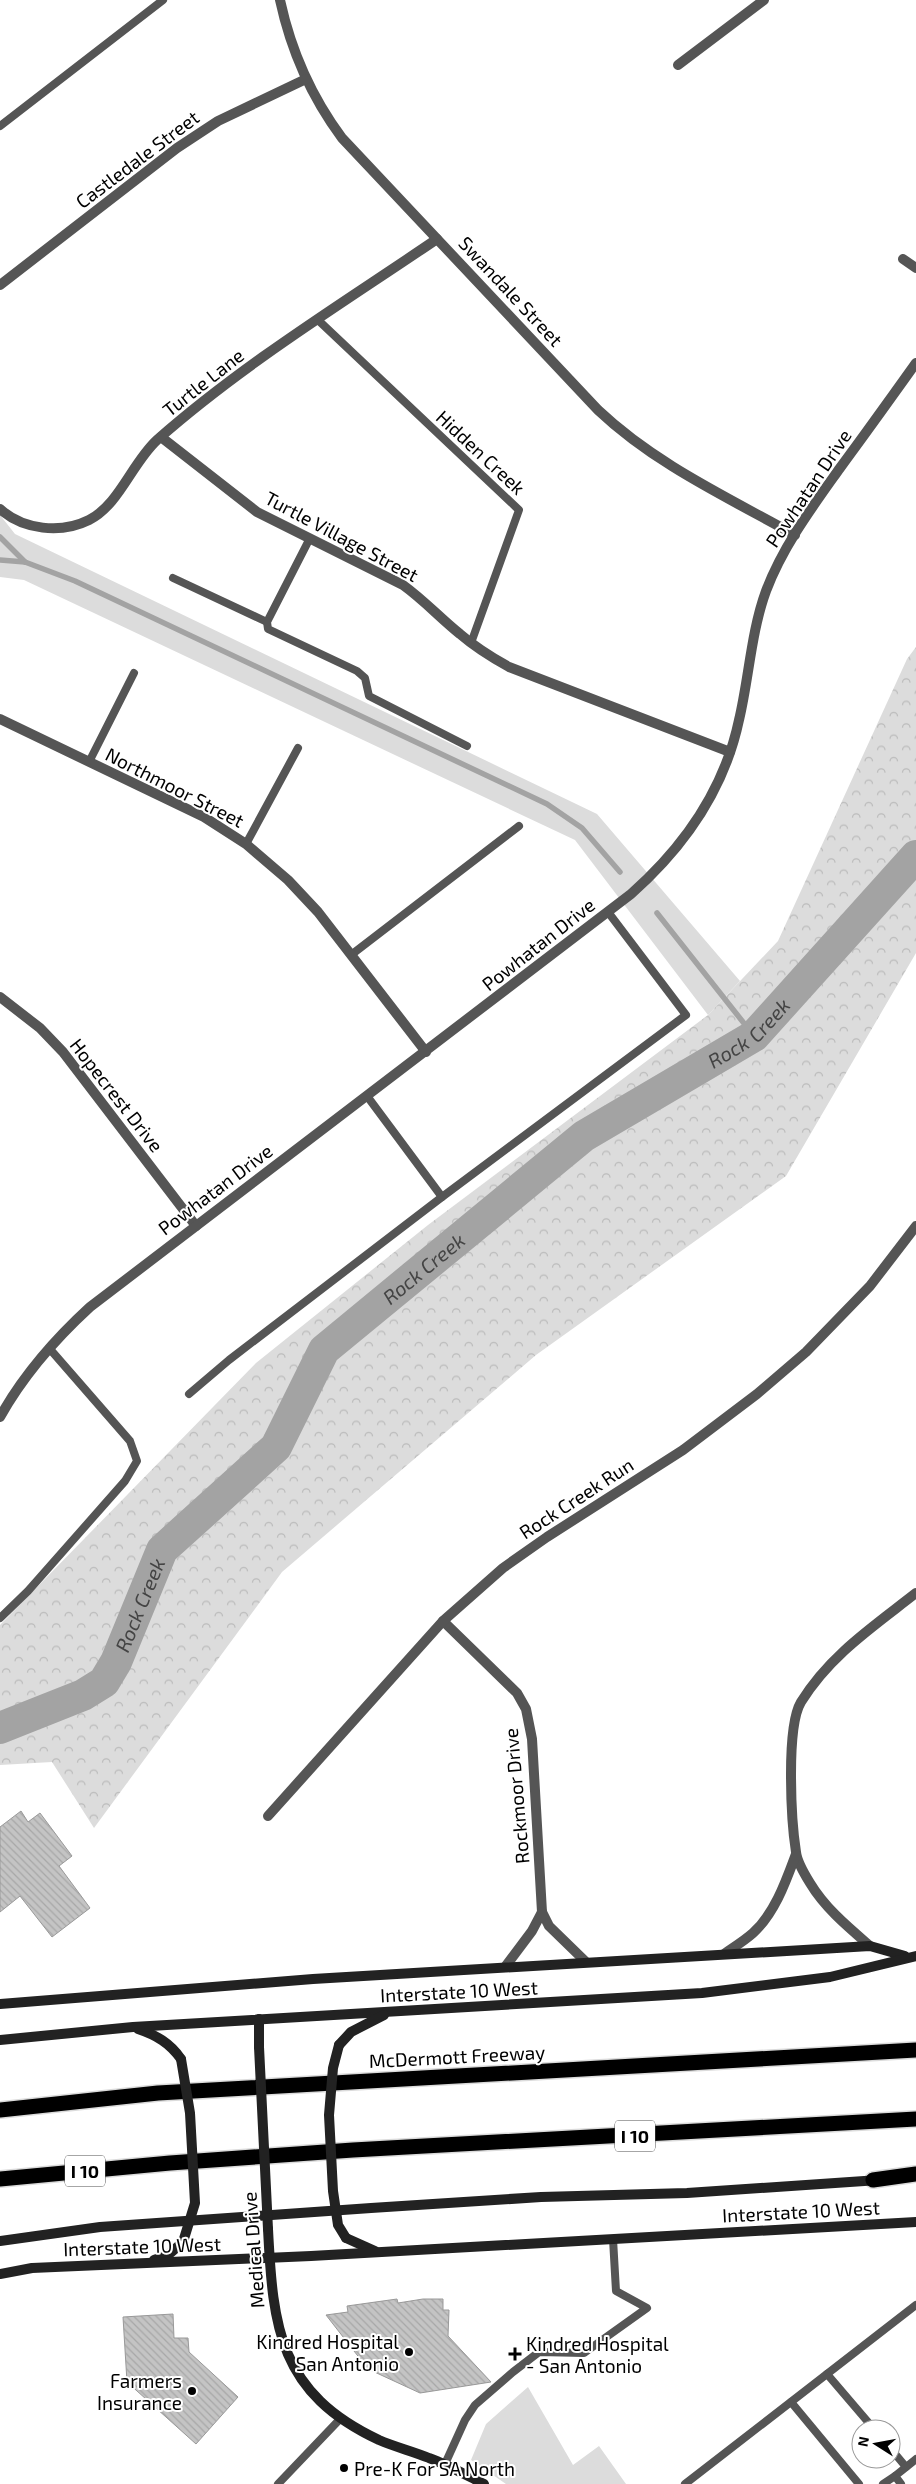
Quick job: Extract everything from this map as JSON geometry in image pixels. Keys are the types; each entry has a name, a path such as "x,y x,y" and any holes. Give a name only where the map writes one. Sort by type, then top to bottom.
{"highway":[{"name":"McDermott Freeway","path":"0,2110 158,2093 916,2050"},
{"name":"I 10","path":"0,2179 170,2163 353,2150 916,2119"},
{"path":"873,2180 916,2176"}],"main road":[{"path":"0,2004 183,1988 870,1946 911,1956"},
{"name":"Interstate 10 West","path":"0,2040 133,2027 702,1993 830,1977 911,1956"},
{"path":"379,2252 346,2238 338,2225 329,2115 333,2068 339,2045 351,2032 387,2013"},
{"name":"Medical Drive","path":"259,2019 270,2258 275,2316 283,2345 300,2378 330,2411 340,2418 380,2441 445,2464 484,2484"},
{"path":"133,2027 162,2040 173,2048 181,2059 190,2113 195,2203 183,2242 168,2255 144,2264"},
{"path":"0,2240 100,2227 371,2208 541,2197 687,2193 873,2180"},
{"name":"Interstate 10 West","path":"0,2274 32,2268 270,2258 916,2222"}],"street":[{"name":"Swandale Street","path":"280,0 288,37 306,79 324,114 342,138 617,427 658,458 794,535"},
{"path":"678,65 764,0"},
{"name":"Castledale Street","path":"0,285 177,148 218,121 306,79"},
{"name":"Turtle Lane","path":"0,509 20,522 48,528 73,525 89,520 107,507 132,470 161,437 249,368 437,239"},
{"path":"903,259 916,268"},
{"name":"Powhatan Drive","path":"0,1417 12,1395 48,1348 90,1307 608,912 659,869 682,844 701,816 730,752 739,722 754,634 766,591 794,535 812,507 916,363"},
{"name":"Turtle Village Street","path":"161,437 257,512 403,585 422,598 471,643 509,667 730,752"},
{"name":"Northmoor Street","path":"0,719 204,817 246,844 288,880 318,912 426,1052"},
{"name":"Hopecrest Drive","path":"0,996 40,1028 63,1052 196,1226"},
{"name":"Rock Creek Run","path":"268,1816 443,1621 502,1568 683,1450 757,1394 806,1352 870,1286 916,1226"},
{"path":"870,1946 822,1901 809,1882 796,1854 791,1758 793,1726 800,1704 826,1667 844,1649 916,1593"},
{"name":"Rockmoor Drive","path":"443,1621 518,1693 526,1710 532,1739 542,1912"},
{"path":"724,1954 754,1932 772,1909 786,1883 796,1854"},
{"path":"542,1912 549,1926 586,1962"},
{"path":"505,1967 532,1930 542,1912"}],"lane":[{"path":"0,126 162,0"},
{"name":"Hidden Creek","path":"318,320 519,510 471,643"},
{"path":"310,538 267,622 268,629 357,671 365,678 369,696 467,746"},
{"path":"173,578 267,622"},
{"path":"89,762 134,673"},
{"path":"246,844 298,748"},
{"path":"351,955 519,826"},
{"path":"189,1394 229,1360 442,1197 686,1015 608,912"},
{"path":"367,1096 442,1197"},
{"path":"0,1618 28,1591 125,1481 137,1461 130,1441 48,1348"},
{"path":"445,2464 465,2420 475,2405 513,2372 539,2352 584,2353 647,2308 616,2291 613,2239"},
{"path":"685,2484 916,2306"},
{"path":"827,2374 865,2419"},
{"path":"791,2402 859,2484"},
{"path":"278,2484 340,2418"},
{"path":"883,2484 916,2459"},
{"path":"901,2461 906,2467"},
{"path":"895,2476 901,2484"}],"green space":[{"path":"0,515 15,534 597,814 740,981 708,1015 575,840 24,580 0,577"},
{"path":"916,647 916,953 786,1176 536,1355 282,1572 94,1828 52,1762 0,1765 0,1625 256,1363 428,1225 708,1015 778,941 907,659"},
{"path":"528,2387 573,2465 599,2446 626,2484 506,2484 471,2460 486,2424"}],"building":[{"path":"21,1811 28,1822 40,1813 72,1856 59,1866 90,1908 52,1937 20,1896 0,1912 0,1827"},
{"name":"Kindred Hospital San Antonio","path":"397,2299 398,2303 423,2299 443,2299 443,2310 449,2310 448,2336 491,2382 420,2393 368,2369 326,2315 348,2312 347,2306"},
{"path":"173,2314 174,2338 188,2338 189,2352 238,2397 196,2444 127,2382 123,2317"}],"waterway":[{"path":"0,537 25,562"},
{"path":"0,560 25,562 75,581 547,804 582,828 620,872"},
{"name":"Rock Creek","path":"0,1728 83,1695 104,1682 116,1662 162,1550 276,1447 324,1350 584,1136 754,1036 916,856"},
{"path":"657,913 754,1036"}],"place":[{"name":"Kindred Hospital San Antonio","path":"409,2352"},
{"name":"Kindred Hospital - San Antonio","path":"515,2354"},
{"name":"Farmers Insurance","path":"192,2391"},
{"name":"Pre-K For SA North","path":"344,2468"}]}
